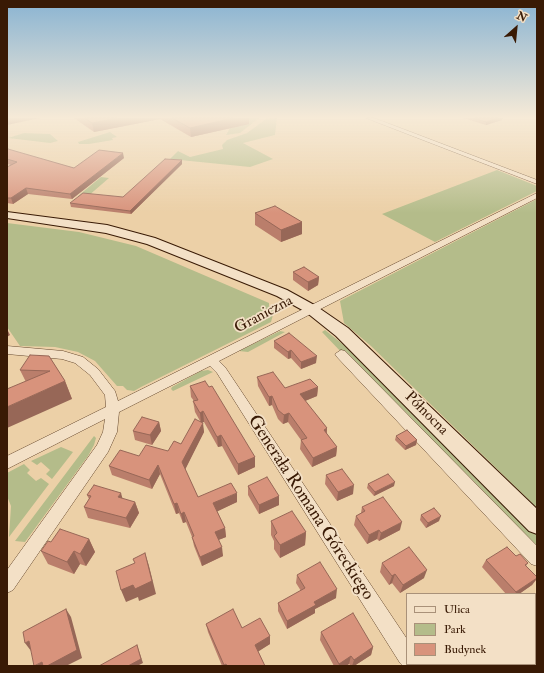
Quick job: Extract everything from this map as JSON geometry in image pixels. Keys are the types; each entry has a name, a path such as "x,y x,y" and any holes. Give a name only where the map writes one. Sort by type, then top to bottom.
{"main road":[{"name":"Północna","path":"7,215 107,229 151,241 282,293 310,309 342,332 537,524"}],"street":[{"path":"451,149 537,182"},
{"name":"Graniczna","path":"7,463 212,361 310,309 537,196"},
{"path":"7,350 63,355 79,360 94,372 111,394 113,410 110,432 103,448 7,584"},
{"name":"Północna","path":"341,354 537,558"},
{"name":"Generała Romana Góreckiego","path":"212,361 225,377 406,654"}],"green space":[{"path":"221,149 255,149 273,159 250,167 170,159 178,151 190,157"},
{"path":"497,170 537,186 537,191 435,242 382,214"},
{"path":"101,177 109,178 87,197 78,196"},
{"path":"537,199 537,508 371,346 344,323 340,301"},
{"path":"7,223 79,232 136,246 269,303 269,306 278,311 273,315 271,322 134,391 127,390 123,386 117,386 95,361 78,352 55,347 20,346 7,327"},
{"path":"325,330 345,346 537,535 537,549 343,354 322,332"},
{"path":"280,331 285,332 248,352 239,351"},
{"path":"208,370 213,372 173,391 171,389 172,387 201,371"},
{"path":"94,436 96,438 94,445 88,456 25,542 15,541"},
{"path":"61,447 73,452 52,479 46,474 50,470 41,462 37,465 31,461"},
{"path":"24,464 30,470 27,473 36,481 41,478 49,484 9,537 11,506 7,496 7,473"}],"building":[{"path":"7,150 74,168 99,150 123,153 70,194 26,188 11,198 7,198 7,167 17,162 7,159"},
{"path":"165,159 182,160 130,211 70,203 83,193 123,197"},
{"path":"275,206 302,222 281,230 255,213"},
{"path":"304,267 319,277 308,282 293,272"},
{"path":"289,333 317,356 301,362 291,350 288,352 274,341"},
{"path":"30,355 49,356 65,381 7,407 7,389 50,371 20,370"},
{"path":"273,372 285,388 310,379 318,387 300,394 327,428 324,430 337,447 313,458 301,440 307,438 289,413 284,415 278,410 272,396 269,397 257,377"},
{"path":"205,381 209,387 212,386 255,457 238,464 221,435 217,437 203,411 200,413 193,401 198,400 190,386"},
{"path":"142,417 159,422 150,435 133,431"},
{"path":"195,419 203,423 182,462 198,497 231,483 237,493 213,503 225,528 215,532 222,547 200,557 192,537 194,536 184,512 181,514 177,503 174,504 158,465 149,480 109,466 120,450 139,456 146,445 168,451 174,441 181,444"},
{"path":"407,430 417,440 406,446 396,436"},
{"path":"342,469 354,485 338,492 326,475"},
{"path":"388,474 395,482 375,492 368,484"},
{"path":"267,477 279,496 259,505 248,486"},
{"path":"94,485 121,493 118,497 135,502 126,518 84,507 91,496 87,495"},
{"path":"383,497 402,522 381,533 379,530 369,535 356,516 365,511 362,507"},
{"path":"434,508 441,516 428,523 421,515"},
{"path":"292,511 306,532 280,545 274,536 277,533 271,521"},
{"path":"60,529 89,539 80,554 74,551 67,562 41,551 48,541 51,542"},
{"path":"409,547 427,570 403,585 395,574 392,576 382,563"},
{"path":"507,547 516,556 520,554 528,563 525,565 537,577 516,592 486,560"},
{"path":"145,553 152,581 135,589 133,585 121,590 116,571 135,563 133,559"},
{"path":"320,562 337,589 314,602 316,605 287,621 278,603 305,588 297,575"},
{"path":"66,609 77,650 47,666 43,666 42,662 34,666 29,641 25,643 23,632"},
{"path":"233,609 242,628 260,618 270,636 255,645 265,666 224,665 206,624"},
{"path":"353,613 373,647 354,660 351,656 339,664 321,632"},
{"path":"137,645 141,659 128,666 99,666"},
{"path":"510,665 511,666 494,666"}]}
